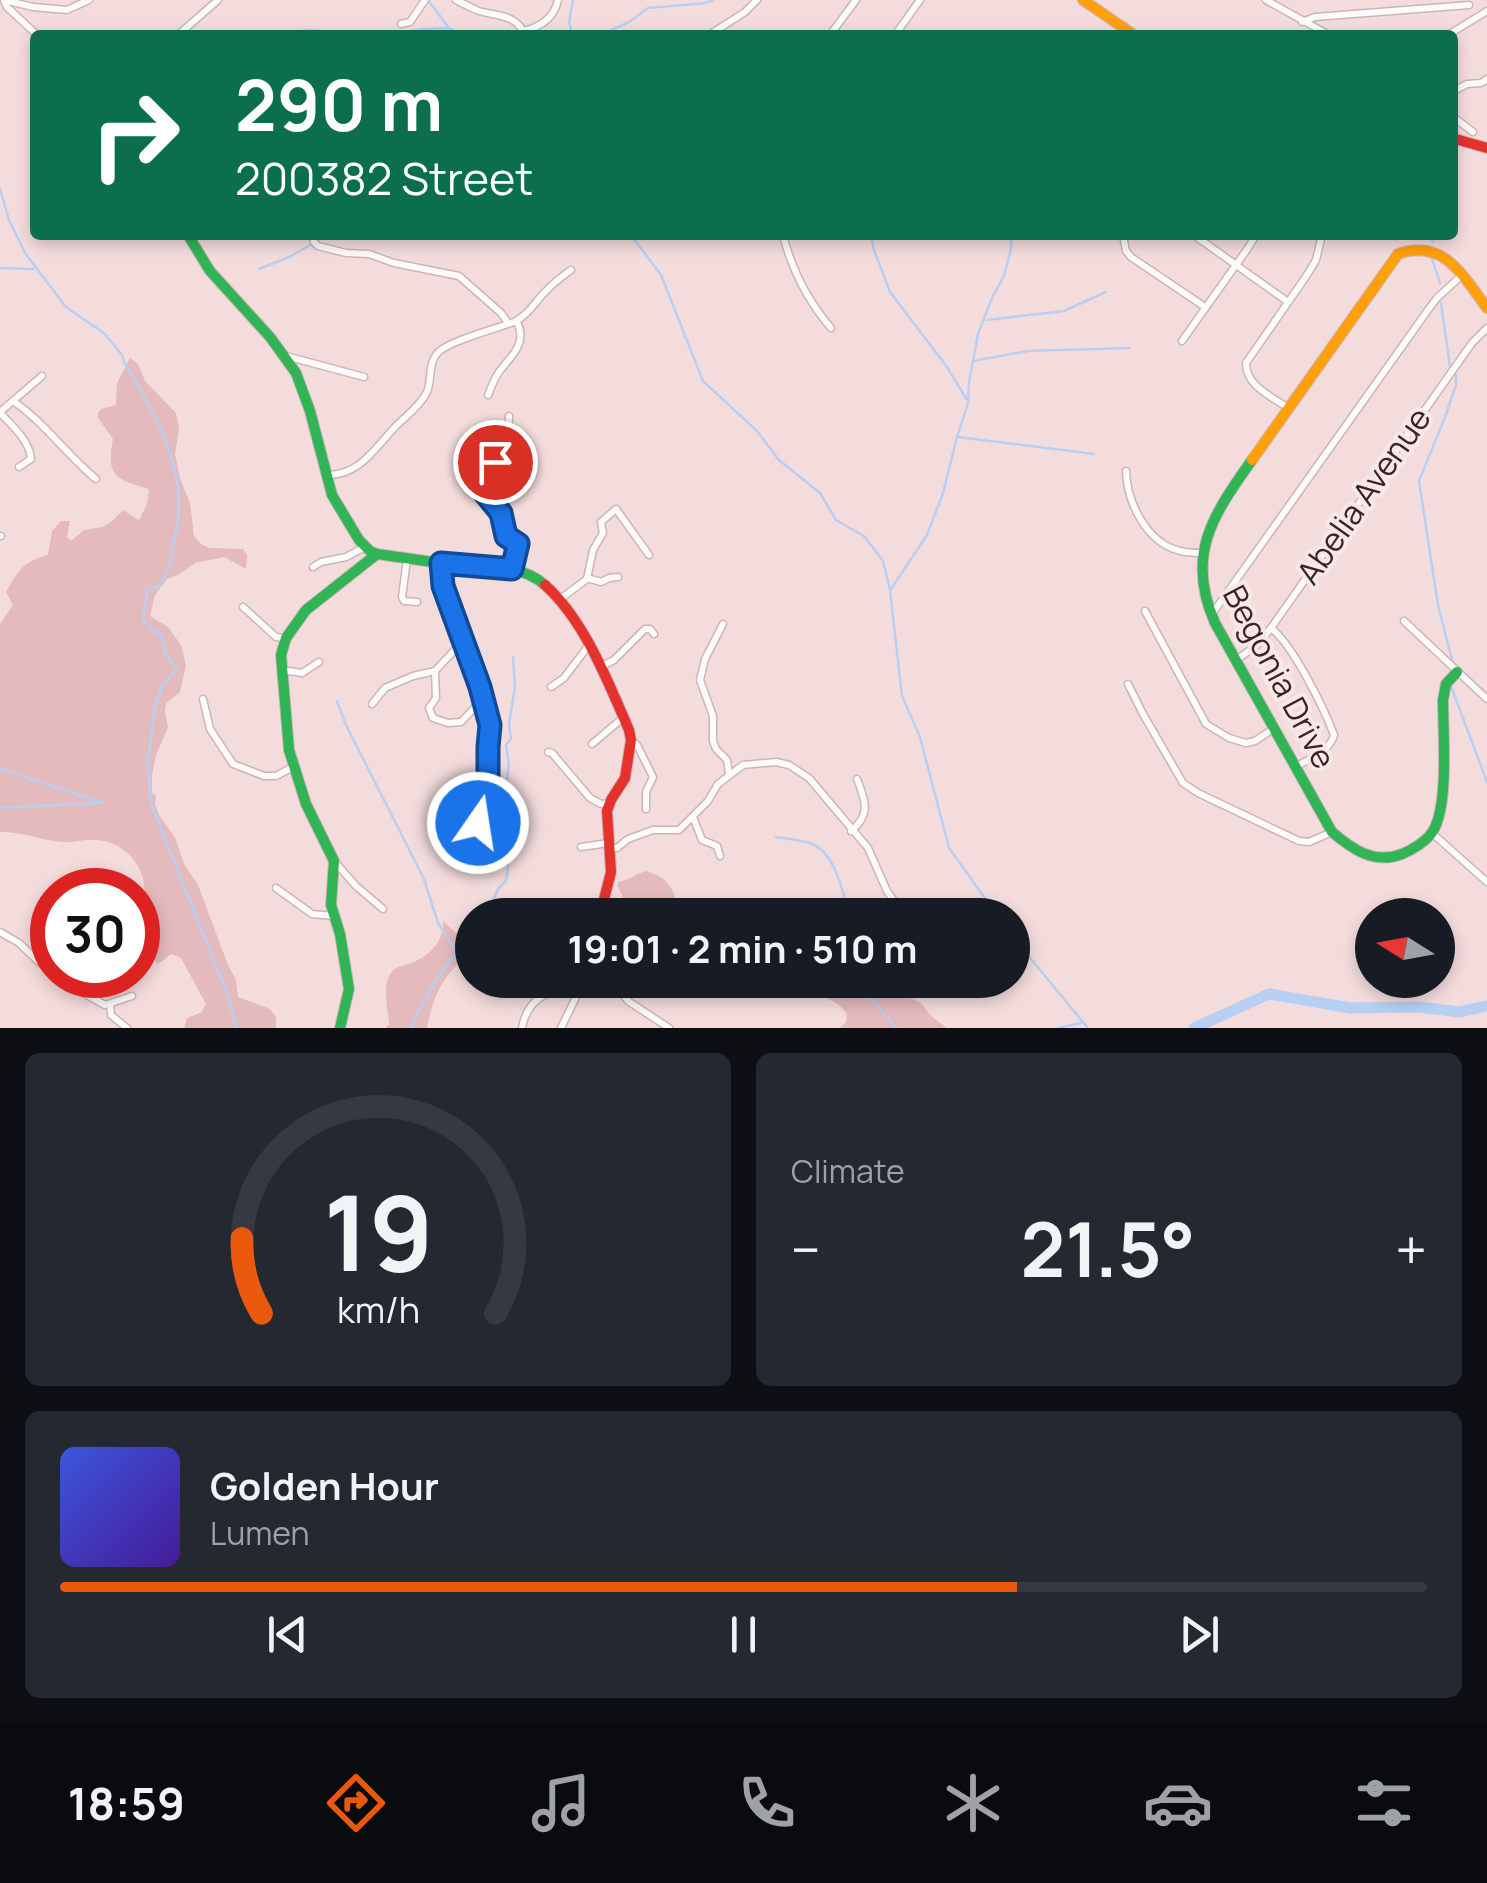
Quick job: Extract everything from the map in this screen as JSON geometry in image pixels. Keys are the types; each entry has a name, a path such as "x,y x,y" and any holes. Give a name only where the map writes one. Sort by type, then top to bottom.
{"street":[{"path":"4,0 58,10 71,10 89,0"},
{"path":"4,0 32,30"},
{"path":"184,30 218,0"},
{"path":"401,24 410,22 425,0"},
{"path":"456,0 512,19 522,30"},
{"path":"525,30 548,19 558,0"},
{"path":"717,30 756,0"},
{"path":"834,30 856,0"},
{"path":"899,30 920,0"},
{"path":"1083,0 1127,30"},
{"path":"1266,0 1318,30"},
{"path":"1302,22 1315,17 1469,5"},
{"path":"1456,30 1487,11"},
{"path":"1458,89 1485,83"},
{"path":"1458,121 1473,132"},
{"path":"1458,140 1487,148"},
{"path":"191,240 210,271 286,356 300,384 336,503 364,548 407,559 512,569 536,577 559,600 602,666 632,740 654,777 646,792 646,810"},
{"path":"314,240 318,246 346,253 369,254 459,276 521,330 511,361 497,376 488,395"},
{"path":"786,240 800,284 830,328"},
{"path":"1123,240 1131,257 1205,307"},
{"path":"1201,240 1288,302"},
{"path":"1182,340 1252,240"},
{"path":"1288,408 1251,382 1246,361 1316,260 1321,240"},
{"name":"Begonia Drive","path":"1332,832 1211,616 1200,575 1208,530 1223,501 1398,254 1418,247 1432,249 1449,260 1487,308"},
{"path":"328,475 342,474 358,466 421,401 439,351 512,322 534,307 550,287 572,270"},
{"path":"1211,616 1437,298 1462,276"},
{"name":"Abelia Avenue","path":"1236,660 1256,646 1271,628 1487,328"},
{"path":"286,356 364,377"},
{"path":"19,467 31,460 31,452 0,412 42,376"},
{"path":"13,401 96,479"},
{"path":"509,416 508,438 498,458 486,470 484,492 501,513 506,536 518,544 512,569"},
{"path":"1126,472 1129,494 1144,525 1173,548 1202,553"},
{"path":"559,600 587,578 593,550 603,533 601,522 616,509 649,554"},
{"path":"313,568 364,548"},
{"path":"361,568 364,548"},
{"path":"377,554 317,597 300,617 280,654 285,730 293,767 314,824 334,862 383,909"},
{"path":"407,559 402,596 404,601 417,602"},
{"path":"441,563 442,582 490,725 490,774 487,794 478,812 476,836 456,846 442,836"},
{"path":"587,578 601,582 618,577"},
{"path":"242,606 276,637 287,638"},
{"path":"1145,611 1206,724 1246,743 1274,729"},
{"path":"1404,621 1487,698"},
{"path":"722,624 705,659 700,680 713,716 713,741 729,763 730,775"},
{"path":"1271,628 1290,650 1334,735 1326,749 1297,766"},
{"path":"602,666 614,660 645,629 654,634"},
{"path":"372,704 384,688 435,671 462,642"},
{"path":"551,687 564,678 590,644"},
{"path":"282,670 302,673 320,662"},
{"path":"435,671 436,698 430,708 433,718 461,722 483,698"},
{"path":"1128,684 1175,772 1189,788 1298,841 1309,842 1332,832 1364,856 1381,858 1410,851 1432,833 1442,807 1442,700 1446,684 1457,672"},
{"path":"203,699 210,729 233,764 264,776 276,776 293,767"},
{"path":"592,744 624,718"},
{"path":"604,898 611,872 607,816 625,778 632,740"},
{"path":"548,752 590,798 600,804 610,803"},
{"path":"581,846 615,849 628,839 656,829 679,830 730,775 746,764 776,762 809,778 868,848 891,898"},
{"path":"852,831 861,823 866,801 857,779"},
{"path":"694,817 702,840 717,846 720,856"},
{"path":"1432,833 1487,882"},
{"path":"334,862 331,900 349,989 340,1028"},
{"path":"276,888 312,914 334,916"},
{"path":"0,932 30,954"},
{"path":"92,998 105,1005 127,998"},
{"path":"522,1028 527,1012 539,998"},
{"path":"561,1028 575,998"},
{"path":"626,998 670,1028"},
{"path":"110,1005 111,1015 127,1028"}],"shaded area":[{"path":"130,358 138,364 145,381 176,413 179,427 175,454 190,503 194,536 209,548 243,549 247,555 246,569 224,557 195,563 167,579 155,595 150,616 168,627 181,645 186,665 180,692 166,703 168,728 156,755 152,794 156,795 159,815 176,839 184,864 198,885 236,980 238,997 270,1009 276,1017 276,1028 184,1028 187,1018 202,1012 206,1004 181,958 171,954 160,962 160,868 139,868 125,851 106,842 63,842 0,832 0,624 13,605 6,592 22,568 48,555 52,531 61,521 70,521 67,537 71,541 84,530 111,522 123,510 139,520 147,504 149,489 121,479 112,468 113,439 98,418 101,409 116,405 117,383"},
{"path":"646,871 661,878 675,898 624,898 617,885"},
{"path":"443,921 455,932 455,968 438,992 427,1028 386,1028 386,985 390,974 430,952 441,935"},
{"path":"911,998 947,1028 840,1028 847,1014 829,999"}],"waterway":[{"path":"428,0 452,30"},
{"path":"571,30 573,0"},
{"path":"612,30 648,8 713,0"},
{"path":"416,30 449,28"},
{"path":"0,189 25,253 66,307 105,334 122,355 158,423 174,467 179,513 171,561 159,586 148,589 143,616 162,638 166,655 177,668 161,689 155,707 148,761 151,804 225,988 237,1028"},
{"path":"635,240 661,275 703,381 757,431 779,460 820,493 836,520 864,536 883,561 902,696 920,737 949,848 985,898"},
{"path":"872,240 890,292 967,400"},
{"path":"891,589 927,535 943,493 968,403 978,334 1004,276 1011,240"},
{"path":"259,269 312,244"},
{"path":"1430,253 1440,283"},
{"path":"0,268 33,269"},
{"path":"987,320 1064,311 1106,292"},
{"path":"1441,303 1450,367"},
{"path":"973,361 1028,351 1130,348"},
{"path":"1453,664 1438,605 1419,481 1445,417 1456,375"},
{"path":"957,437 1094,454"},
{"path":"494,898 506,881 510,841 502,816 509,763 506,745 511,739 509,724 515,687 513,657"},
{"path":"1451,686 1487,782"},
{"path":"337,701 424,879 438,923 455,949"},
{"path":"0,769 103,803"},
{"path":"0,808 98,803"},
{"path":"776,837 819,848 832,864 845,898"},
{"path":"411,1028 455,955"},
{"path":"1030,958 1088,1028"},
{"path":"1194,1028 1269,994 1351,1008 1419,1007 1459,1012 1487,1006"},
{"path":"870,998 897,1028"},
{"path":"1058,1028 1081,1023"}],"traffic: fast":[{"path":"191,240 210,271 270,337 296,373 332,495 370,551 440,563 495,566 522,572 545,585"},
{"path":"1252,460 1215,518 1208,537 1203,556 1206,599 1215,623 1332,832 1356,849 1373,856 1392,857 1415,848 1433,831 1443,787 1443,700 1446,684 1457,672"},
{"path":"340,1028 349,989 331,905 334,861 306,804 289,750 281,655 286,638 306,610 377,554"}],"traffic: slow":[{"path":"1083,0 1127,30"},
{"path":"1252,460 1398,254 1414,250 1440,256 1451,263 1487,308"}],"traffic: jam":[{"path":"1458,140 1487,148"},
{"path":"545,585 584,634 613,692 631,740 625,778 607,811 611,872 604,898"}],"route":[{"path":"478,823 490,774 490,725 440,574 441,563 512,569 518,544 506,536 501,513 484,492 486,470 495,462"}]}
